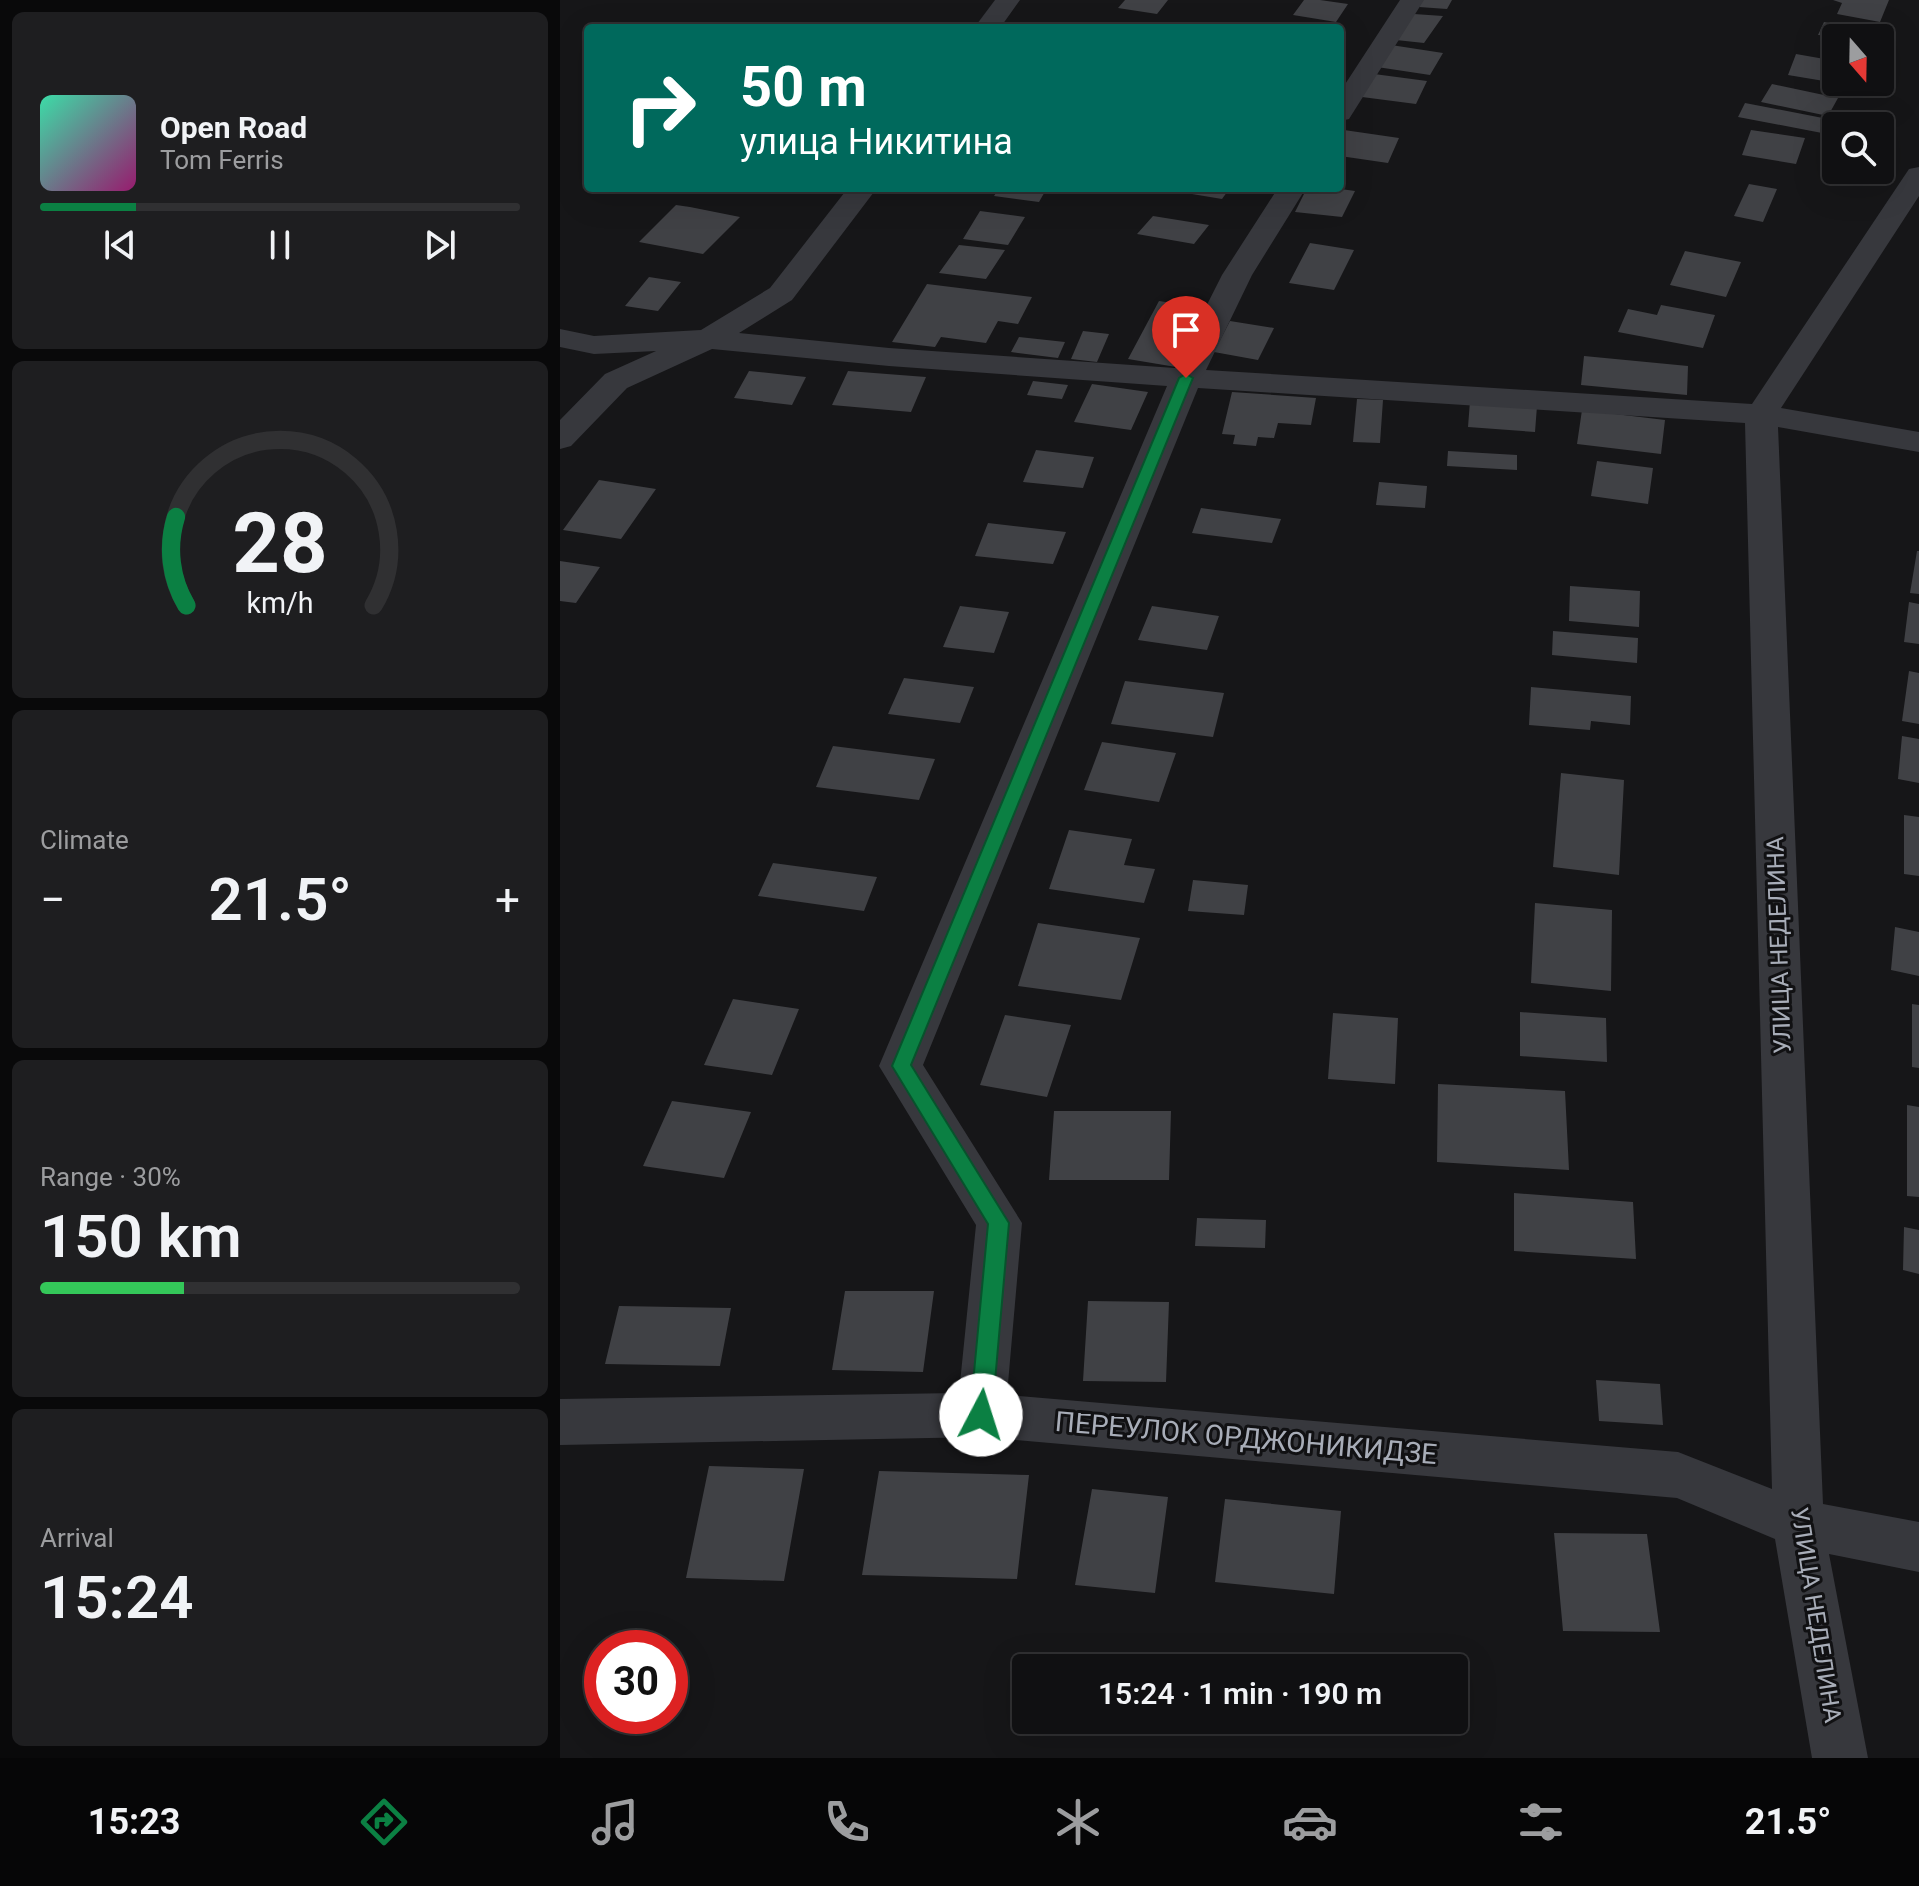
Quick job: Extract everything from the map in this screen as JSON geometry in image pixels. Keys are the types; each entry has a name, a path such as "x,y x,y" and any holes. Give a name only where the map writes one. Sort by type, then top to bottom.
{"street":[{"path":"990,24 1008,0"},
{"path":"1344,107 1412,0"},
{"path":"1761,414 1919,175"},
{"path":"560,439 616,381 708,339 781,294 860,192"},
{"path":"981,1415 999,1223 901,1066 1186,378 1237,275 1289,192"},
{"path":"560,338 594,345 708,339 889,357 1761,414 1919,442"},
{"name":"УЛИЦА НЕДЕЛИНА","path":"1761,414 1798,1524 1840,1758"},
{"name":"ПЕРЕУЛОК ОРДЖОНИКИДЗЕ","path":"560,1422 981,1415 1678,1475 1798,1524 1919,1547"}],"building":[{"path":"1125,0 1168,0 1157,14 1118,8"},
{"path":"1304,0 1348,4 1336,22 1293,15"},
{"path":"1423,0 1452,0 1447,9 1419,7"},
{"path":"1833,0 1889,0 1880,22 1837,14 1842,3"},
{"path":"1414,14 1443,16 1424,43 1396,40"},
{"path":"1391,45 1443,53 1430,75 1377,67"},
{"path":"1796,54 1822,59 1822,81 1788,75"},
{"path":"1374,74 1427,81 1416,104 1362,97"},
{"path":"1772,84 1838,98 1830,112 1822,112 1822,115 1761,102"},
{"path":"1745,103 1822,118 1822,133 1738,117"},
{"path":"1344,130 1399,138 1388,163 1344,157"},
{"path":"1751,130 1805,138 1796,164 1742,155"},
{"path":"1749,184 1777,189 1763,222 1734,216"},
{"path":"1355,191 1342,217 1295,212 1305,192"},
{"path":"996,192 1045,192 1039,202 994,196"},
{"path":"1180,192 1227,192 1222,199"},
{"path":"676,205 740,217 703,254 639,242"},
{"path":"980,211 1025,217 1008,245 963,239"},
{"path":"1153,216 1209,225 1194,244 1137,234"},
{"path":"1310,243 1354,250 1334,290 1289,283"},
{"path":"959,245 1005,250 986,279 939,273"},
{"path":"1685,251 1741,262 1726,297 1670,285"},
{"path":"649,277 681,282 658,311 625,306"},
{"path":"927,284 1032,297 1018,324 998,321 986,343 941,337 935,347 892,342"},
{"path":"1159,301 1205,308 1176,367 1128,359"},
{"path":"1661,305 1715,315 1703,348 1618,332 1628,309 1657,315"},
{"path":"1230,321 1274,328 1258,360 1214,352"},
{"path":"1083,331 1109,334 1097,362 1071,359"},
{"path":"1019,337 1065,342 1058,358 1011,352"},
{"path":"1584,356 1688,366 1687,395 1581,385"},
{"path":"749,371 806,377 792,405 734,398"},
{"path":"848,371 926,377 911,412 832,405"},
{"path":"1033,381 1068,385 1062,399 1027,395"},
{"path":"1092,384 1148,392 1131,430 1074,422"},
{"path":"1232,392 1316,398 1311,425 1278,423 1274,438 1258,437 1256,446 1233,444 1235,435 1222,434"},
{"path":"1357,399 1383,400 1380,443 1353,442"},
{"path":"1470,401 1537,406 1535,432 1468,427"},
{"path":"1582,410 1665,420 1661,454 1577,444"},
{"path":"1036,450 1094,457 1083,488 1023,482"},
{"path":"1448,451 1517,455 1517,470 1447,466"},
{"path":"1597,461 1653,468 1648,504 1591,496"},
{"path":"599,480 656,489 621,539 563,530"},
{"path":"1379,482 1427,486 1425,508 1376,505"},
{"path":"1201,508 1281,519 1272,543 1192,533"},
{"path":"988,523 1066,532 1053,564 975,556"},
{"path":"1919,551 1919,594 1910,593"},
{"path":"560,561 600,567 576,603 560,601"},
{"path":"1570,586 1640,591 1639,627 1569,621"},
{"path":"1909,602 1919,604 1919,644 1904,642"},
{"path":"960,606 1009,612 994,653 943,647"},
{"path":"1152,606 1219,616 1207,650 1138,640"},
{"path":"1553,631 1638,638 1637,663 1552,655"},
{"path":"1909,671 1919,673 1919,724 1902,721"},
{"path":"904,678 974,687 960,723 888,714"},
{"path":"1125,681 1224,693 1213,737 1111,724"},
{"path":"1531,687 1631,696 1630,725 1591,721 1590,730 1529,725"},
{"path":"1902,736 1919,739 1919,783 1898,779"},
{"path":"1102,742 1176,753 1159,802 1084,790"},
{"path":"833,746 935,759 919,800 816,787"},
{"path":"1561,773 1624,780 1619,875 1553,867"},
{"path":"1904,815 1919,817 1919,876 1904,874"},
{"path":"1069,830 1132,839 1124,865 1155,869 1144,903 1049,889"},
{"path":"773,863 877,877 864,911 758,896"},
{"path":"1193,880 1248,885 1244,915 1188,911"},
{"path":"1535,903 1612,910 1611,991 1531,983"},
{"path":"1038,923 1140,938 1121,1000 1018,986"},
{"path":"1895,927 1919,932 1919,976 1891,970"},
{"path":"733,999 799,1009 772,1075 704,1065"},
{"path":"1912,1004 1919,1005 1919,1068 1912,1067"},
{"path":"1520,1012 1606,1018 1607,1062 1520,1056"},
{"path":"1333,1013 1398,1018 1395,1084 1328,1079"},
{"path":"1005,1015 1071,1025 1047,1097 980,1085"},
{"path":"1438,1084 1565,1091 1569,1170 1437,1162"},
{"path":"672,1101 751,1112 724,1178 643,1166"},
{"path":"1907,1105 1919,1107 1919,1197 1907,1196"},
{"path":"1054,1111 1171,1111 1169,1180 1049,1180"},
{"path":"1514,1193 1633,1202 1636,1259 1514,1251"},
{"path":"1197,1218 1266,1220 1265,1248 1195,1246"},
{"path":"1904,1227 1919,1230 1919,1274 1903,1270"},
{"path":"845,1291 934,1291 923,1372 832,1370"},
{"path":"1088,1301 1169,1302 1166,1382 1083,1381"},
{"path":"619,1306 731,1308 720,1366 605,1364"},
{"path":"1596,1380 1660,1384 1663,1425 1599,1421"},
{"path":"709,1466 804,1469 784,1581 686,1578"},
{"path":"879,1471 1029,1475 1017,1579 862,1575"},
{"path":"1092,1489 1168,1497 1155,1593 1075,1585"},
{"path":"1225,1499 1341,1511 1334,1594 1215,1582"},
{"path":"1554,1533 1647,1534 1660,1632 1563,1631"}],"route":[{"path":"981,1415 999,1223 901,1066 1186,378"}]}
